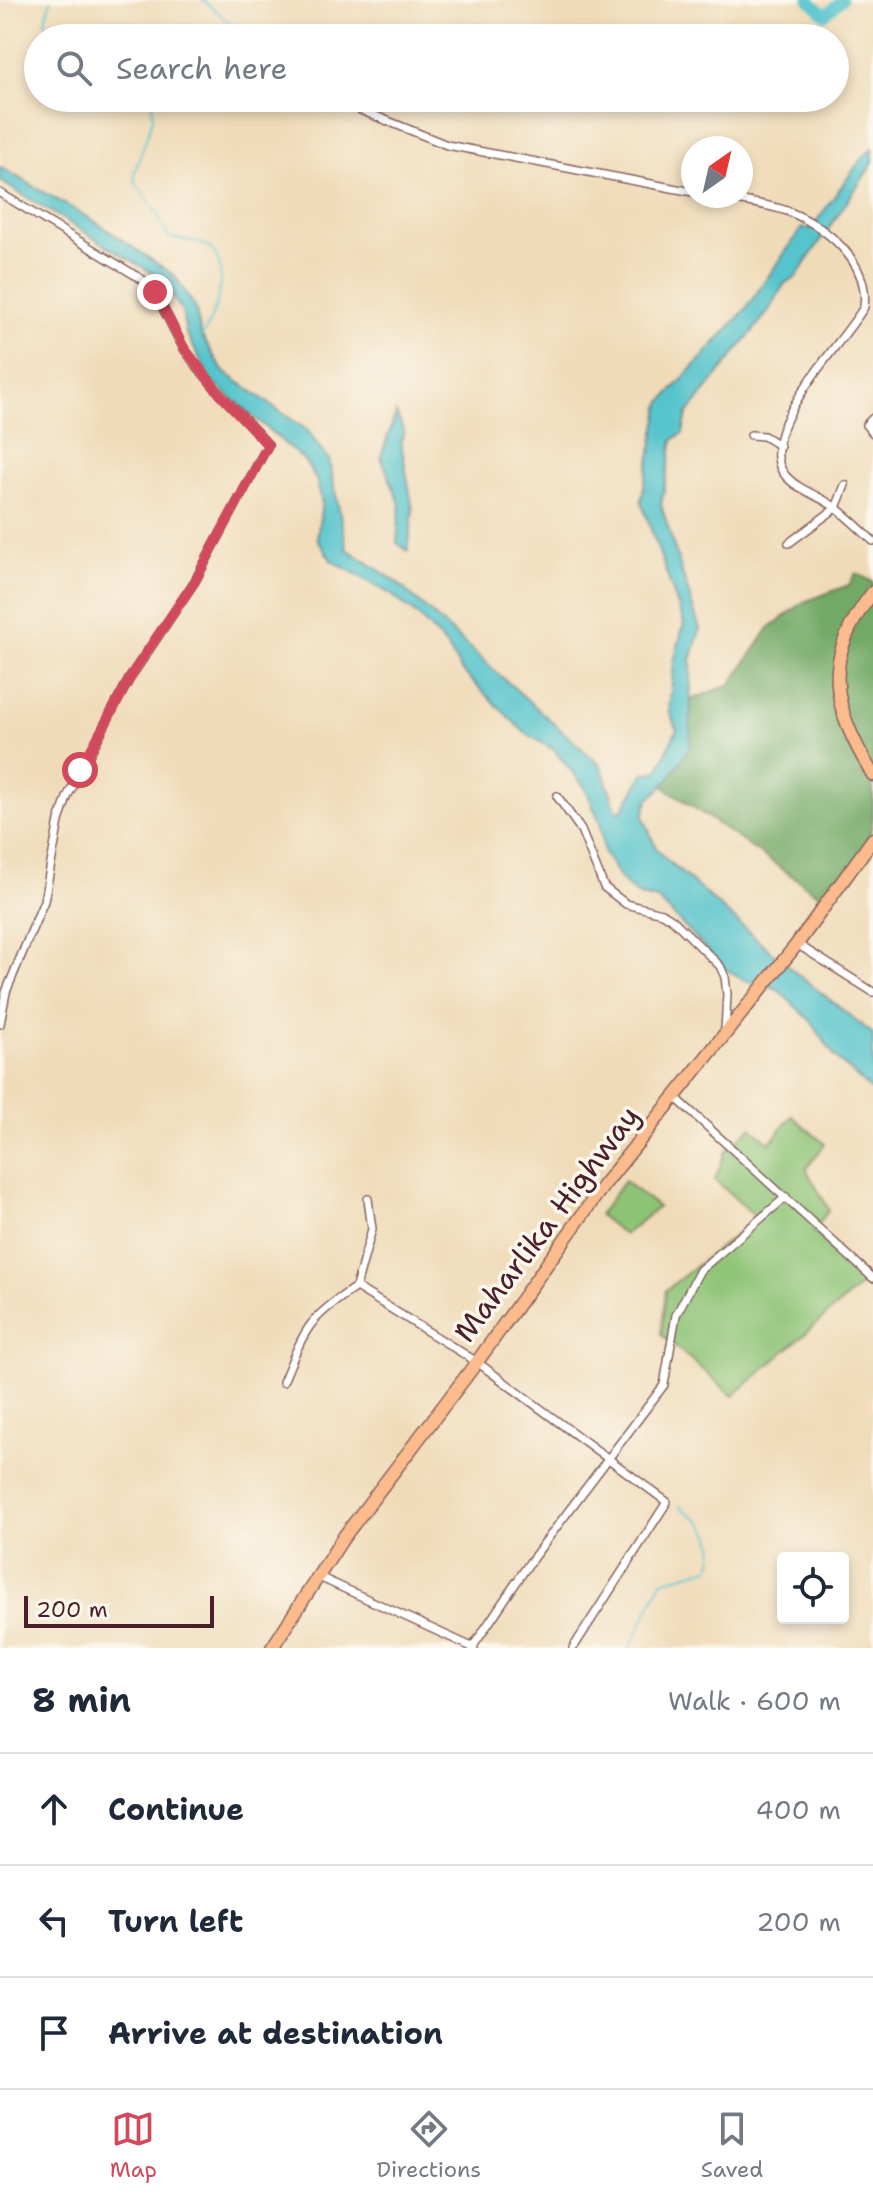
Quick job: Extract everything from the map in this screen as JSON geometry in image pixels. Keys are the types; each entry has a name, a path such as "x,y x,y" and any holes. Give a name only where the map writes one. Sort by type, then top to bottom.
{"highway":[{"path":"873,592 855,615 839,655 835,681 848,730 873,775"},
{"name":"Maharlika Highway","path":"272,1648 317,1576 477,1362 603,1186 797,944 873,839"}],"street":[{"path":"366,112 447,145 681,190"},
{"path":"0,193 143,280 155,292 184,348 219,393 268,445 195,581 128,681 68,795 59,821 47,889 6,992 0,1024"},
{"path":"753,204 787,211 812,225 849,252 855,263 866,294 864,307 791,405 778,463 787,478 836,508 873,541"},
{"path":"873,418 866,425 873,433"},
{"path":"751,435 764,436 780,446"},
{"path":"789,543 836,508 845,485"},
{"path":"557,796 581,830 604,887 626,904 662,913 673,920 720,966 726,985 725,1035"},
{"path":"797,944 873,992"},
{"path":"675,1097 873,1278"},
{"path":"317,1576 473,1648 608,1457 664,1385 676,1315 700,1270 786,1197"},
{"path":"283,1382 307,1327 320,1310 356,1287 372,1229 368,1199"},
{"path":"356,1287 477,1362 667,1502 573,1648"}],"green space":[{"path":"856,573 873,582 873,819 866,851 828,901 663,786 690,746 689,701 731,684 769,628 804,602 849,585"},
{"path":"792,1116 825,1144 806,1169 829,1210 813,1231 865,1282 733,1396 661,1334 666,1290 757,1218 715,1180 726,1151 751,1127 770,1143"},
{"path":"624,1181 658,1207 624,1235 599,1215"}],"water":[{"path":"873,148 873,163 796,277 785,283 768,312 687,414 683,433 673,440 661,505 700,630 691,660 690,746 668,781 648,800 643,816 656,848 667,860 791,969 873,1034 873,1092 835,1057 811,1021 776,988 745,981 726,969 657,899 639,896 622,881 604,853 600,823 585,787 554,750 525,733 461,670 447,646 419,617 392,595 331,560 317,538 322,503 316,479 304,460 212,381 186,333 182,311 162,279 0,181 0,167 96,222 175,276 195,307 201,335 223,371 308,431 329,460 347,549 394,580 601,766 617,812 623,809 644,774 658,771 677,729 669,711 674,662 684,623 641,501 661,403 745,310 802,228 811,229 862,158"},
{"path":"396,413 404,431 401,443 413,510 408,551 397,543 400,504 381,457"}],"waterway":[{"path":"47,24 51,0"},
{"path":"203,0 231,24"},
{"path":"809,0 825,15 842,0"},
{"path":"153,112 134,174 136,184 156,211 168,237 205,245 214,252 219,263 217,302 202,336"},
{"path":"630,1648 662,1581 710,1568 712,1538 703,1525 679,1506"}],"route":[{"path":"80,770 135,669 195,581 268,445 219,393 184,348 155,292"}]}
